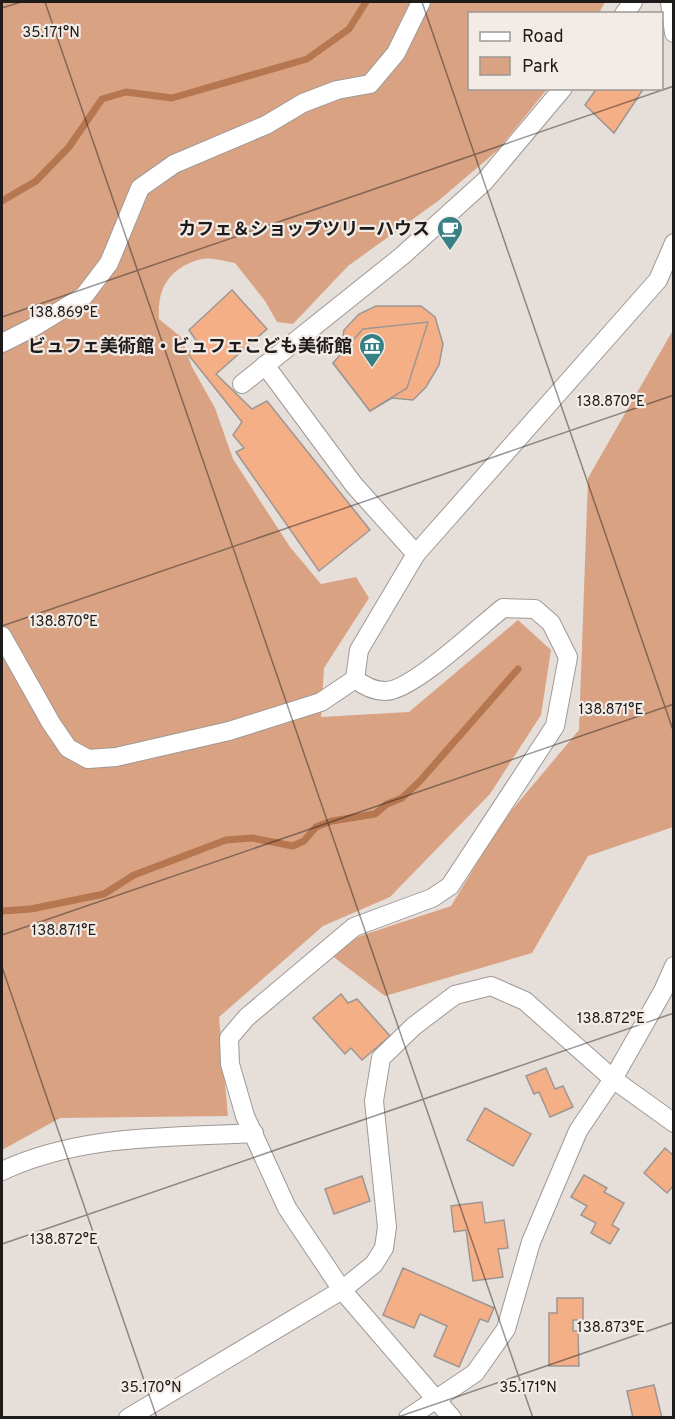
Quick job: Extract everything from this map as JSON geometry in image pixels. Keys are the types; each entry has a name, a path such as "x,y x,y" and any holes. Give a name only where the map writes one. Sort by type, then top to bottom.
{"street":[{"path":"2,343 32,328 84,296 109,263 140,188 174,164 266,125 303,103 337,90 370,84 396,53 421,2"},
{"path":"670,2 674,33"},
{"path":"242,384 402,256 486,181 561,90"},
{"path":"2,636 68,748 88,759 116,757 228,731 321,702 355,679 359,650 416,554 658,280 674,243"},
{"path":"265,365 354,485 416,554"},
{"path":"355,679 366,688 387,692 429,670 503,608 535,609 551,623 568,657 555,726 450,886 432,897 354,927 246,1017 229,1038 230,1064 245,1116 287,1208 342,1290 452,1418"},
{"path":"408,1418 475,1373 506,1329 531,1242 578,1131 614,1079 663,991 674,966"},
{"path":"128,1418 342,1290 374,1264 384,1248 387,1227 383,1165 374,1101 381,1058 414,1026 455,995 491,987 525,1001 614,1079 674,1123"},
{"path":"2,1171 54,1151 91,1143 254,1133"}],"green space":[{"path":"2,2 605,2 600,12 468,12 468,90 546,90 498,150 438,201 348,266 293,324 277,322 265,301 235,263 214,259 201,259 190,263 173,274 163,289 159,308 159,319 181,337 192,367 215,408 233,459 290,547 321,584 356,577 369,598 324,668 321,717 409,712 518,620 551,650 541,715 490,794 390,897 323,926 219,1017 228,1116 60,1118 2,1150"},
{"path":"673,330 673,827 588,856 532,953 385,996 331,955 360,936 451,906 502,822 579,730 588,478"}],"building":[{"path":"596,90 643,90 614,133 585,105"},
{"path":"232,290 267,329 216,374 252,409 267,401 370,530 319,571 236,452 244,448 233,435 242,422 187,353 200,346 189,330"},
{"path":"376,306 421,306 435,317 443,344 439,365 426,387 413,400 392,398 370,411 333,363 340,356 344,330 359,314"},
{"path":"428,322 407,388 370,411 333,363 363,329"},
{"path":"341,994 348,1003 357,999 390,1036 362,1060 351,1048 345,1054 313,1018"},
{"path":"546,1068 555,1089 563,1086 573,1107 550,1117 539,1092 534,1094 526,1076"},
{"path":"485,1108 531,1134 513,1166 467,1140"},
{"path":"665,1148 674,1156 674,1185 667,1193 644,1173"},
{"path":"584,1175 607,1188 604,1192 624,1203 612,1225 619,1229 610,1244 591,1233 596,1223 581,1215 587,1206 571,1197"},
{"path":"362,1176 370,1201 334,1214 325,1189"},
{"path":"482,1202 485,1223 504,1220 508,1248 498,1249 503,1277 473,1281 466,1230 454,1232 451,1206"},
{"path":"403,1268 494,1308 488,1322 480,1319 459,1367 434,1356 447,1326 420,1314 414,1328 383,1315"},
{"path":"557,1298 583,1298 583,1320 573,1320 573,1331 578,1331 579,1366 549,1366 549,1313 557,1313"},
{"path":"654,1385 662,1418 633,1418 627,1391"}],"waterway":[{"path":"2,201 36,181 69,147 102,99 126,92 172,98 307,59 349,29 366,2"},
{"path":"2,911 31,909 104,894 134,875 226,840 252,838 293,846 304,841 316,827 332,821 375,814 387,804 402,798 420,781 518,669"}],"place":[{"name":"カフェ＆ショップツリーハウス","path":"450,252"},
{"name":"ビュフェ美術館・ビュフェこども美術館","path":"372,369"}]}
